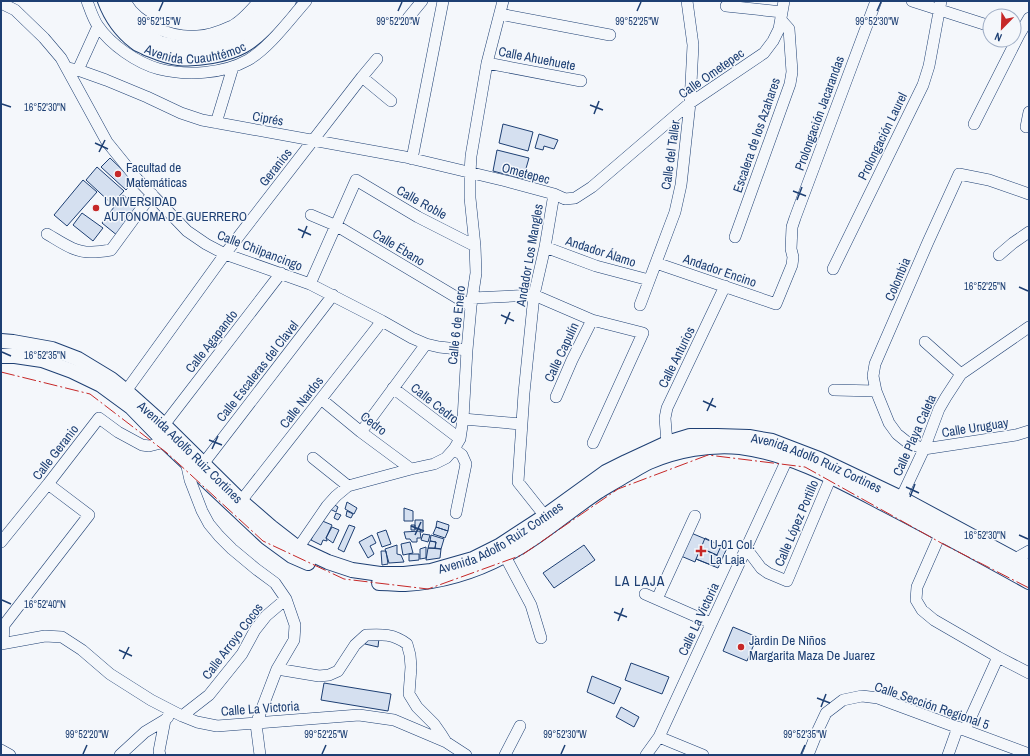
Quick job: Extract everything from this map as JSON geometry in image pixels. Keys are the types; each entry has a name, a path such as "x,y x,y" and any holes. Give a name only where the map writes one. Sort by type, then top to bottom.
{"main road":[{"name":"Avenida Cuauhtémoc","path":"105,1 122,30 136,43 158,53 177,58 198,58 221,54 244,46 261,32 289,1"},
{"name":"Avenida Cuauhtémoc","path":"117,1 127,17 140,31 160,43 198,47 219,43 239,35 257,20 274,1"},
{"name":"Avenida Adolfo Ruiz Cortines","path":"1,342 13,342 52,349 78,359 111,379 126,391 167,434 186,462 266,537 295,552 322,569 348,577 377,583 403,584 437,580 474,570 505,556 542,533 599,491 649,462 676,452 692,449 708,447 739,447 819,459 901,498 943,528 1029,582"},
{"name":"Avenida Adolfo Ruiz Cortines","path":"1,356 15,356 42,360 72,371 101,385 167,434 202,464 271,527 295,552 352,570 380,574 404,574 431,571 473,559 499,546 606,472 667,443 690,436 749,437 772,441 790,454 831,477 1029,567"}],"street":[{"path":"87,1 98,26 115,46 135,59 158,69 182,72 208,72 233,66 249,59 267,46 306,1"},
{"path":"125,1 137,16 149,24 163,31 180,36 196,36 215,33 233,25 249,5 259,1"},
{"path":"408,18 422,1"},
{"path":"412,159 443,1"},
{"name":"Calle 6 de Enero","path":"457,444 463,419 467,350 476,273 470,198 470,173 487,63 503,1"},
{"name":"Calle del Taller","path":"640,305 675,212 681,185 690,103 693,44 687,1"},
{"name":"Prolongación Jacarandas","path":"776,304 792,265 792,228 795,218 876,1"},
{"path":"912,1 940,5 982,23"},
{"name":"Calle Chilpancingo","path":"1,3 15,10 44,38 72,69 108,142 137,179 187,231 206,244 225,254 310,284 426,344 467,350"},
{"name":"Prolongación Laurel","path":"833,268 923,85 929,66 940,5"},
{"path":"726,6 782,11"},
{"name":"Calle Ometepec","path":"575,198 592,187 690,103 764,53 773,41 779,29 782,11"},
{"name":"Escalera de los Azahares","path":"735,237 790,84 792,72 789,29 782,11"},
{"path":"500,14 610,35"},
{"path":"1022,33 1029,18"},
{"path":"72,69 98,26"},
{"path":"974,124 1014,48"},
{"name":"Geranios","path":"126,391 225,254 377,59"},
{"name":"Calle Ahuehuete","path":"487,63 581,81"},
{"path":"216,123 233,66"},
{"name":"Ciprés","path":"72,69 147,97 181,113 202,120 412,159 470,173"},
{"path":"362,77 391,101"},
{"path":"1026,127 1029,112"},
{"name":"Ometepec","path":"470,173 554,194 565,199 575,198"},
{"name":"Colombia","path":"924,449 907,442 897,434 889,423 876,391 873,376 875,364 959,174 989,180 1029,194"},
{"name":"Calle Roble","path":"336,226 356,180 418,217 475,246"},
{"path":"47,234 66,246 77,250 90,253 111,250 152,194"},
{"name":"Andador Los Mangles","path":"544,516 518,482 521,424 534,295 545,247 554,194"},
{"name":"Calle Ébano","path":"311,215 336,226 472,302"},
{"path":"310,284 336,226"},
{"path":"999,255 1029,232"},
{"name":"Andador Álamo","path":"545,247 596,266 649,280"},
{"name":"Andador Encino","path":"656,263 776,304"},
{"name":"Calle Agapando","path":"167,434 280,273"},
{"name":"Calle Anturios","path":"667,443 665,418 667,408 725,286"},
{"path":"472,302 534,295 592,320 643,333 593,443"},
{"name":"Calle Escaleras del Clavel","path":"202,464 333,296"},
{"name":"Calle Capulín","path":"556,397 592,320"},
{"name":"Calle Nardos","path":"241,500 382,321"},
{"name":"Calle Playa Caleta","path":"901,498 924,449 939,409 961,374 1029,327"},
{"path":"924,342 961,374"},
{"path":"361,432 426,344"},
{"name":"Calle Cedro","path":"393,388 457,444 466,464 456,513"},
{"path":"834,390 876,391"},
{"name":"Cedro","path":"321,399 361,432 411,469"},
{"name":"Calle Geranio","path":"1,542 99,418 118,432 142,445 149,446 167,434"},
{"name":"Calle Cedro","path":"463,419 521,424"},
{"name":"Calle Uruguay","path":"924,449 1016,435 1029,431"},
{"path":"295,552 327,506 348,486 434,464 446,458 457,444"},
{"name":"Calle La Victoria","path":"646,755 658,737 790,454"},
{"path":"313,458 348,486"},
{"path":"186,462 190,480 209,524 232,549 275,583 286,598 295,625 294,640 277,669 256,724 260,755"},
{"name":"Calle López Portillo","path":"746,548 761,568 768,573 787,581 831,477"},
{"path":"2,644 4,625 90,515 48,484"},
{"path":"657,600 695,516"},
{"path":"943,528 917,587 916,600 922,610 934,620 1029,673"},
{"path":"1015,560 1029,551"},
{"path":"505,556 531,605 541,638"},
{"path":"645,594 711,623"},
{"name":"Calle Arroyo Cocos","path":"120,755 145,732 209,695 242,654 255,630 266,616 286,598"},
{"path":"277,669 319,676 329,675 338,671 355,645 366,635 384,634 400,639 407,644 410,655 411,667 409,694 417,707 434,724 446,742"},
{"name":"Calle La Victoria","path":"2,644 45,636 62,637 82,650 110,674 151,700 196,722 216,726 360,715 394,720 446,742 466,755"},
{"path":"948,755 998,657"},
{"name":"Calle Sección Regional 5","path":"812,752 818,730 826,713 843,700 862,696 878,698 1029,754"},
{"path":"160,755 159,751 165,720"},
{"path":"504,755 520,726"},
{"path":"658,737 703,755"},
{"path":"1,750 10,755"}],"building":[{"path":"503,124 533,132 528,151 499,143"},
{"path":"539,134 558,140 554,149 544,146 543,150 535,148"},
{"path":"497,150 529,158 523,179 493,171"},
{"name":"Facultad de Matemáticas","path":"110,158 134,181 126,190 101,167"},
{"name":"Facultad de Matemáticas","path":"97,167 124,191 112,204 86,180"},
{"name":"Facultad de Matemáticas","path":"83,180 97,192 67,226 54,215"},
{"name":"Facultad de Matemáticas","path":"123,195 139,208 118,236 102,223"},
{"path":"82,213 103,228 93,241 73,225"},
{"path":"347,502 357,508 354,514 345,509"},
{"path":"333,504 338,507 336,512 330,509"},
{"path":"404,508 413,511 413,521 404,521"},
{"path":"347,511 353,514 351,518 346,516"},
{"path":"336,513 341,515 338,520 334,518"},
{"path":"320,520 332,525 326,538 327,541 323,540 321,545 311,540"},
{"path":"415,520 423,520 423,532 421,532 420,529 415,529"},
{"path":"437,521 449,525 448,531 436,527"},
{"path":"349,525 355,527 344,552 338,549"},
{"path":"411,525 415,525 415,530 411,530"},
{"path":"332,527 339,530 333,543 326,538"},
{"path":"436,527 448,531 445,538 433,534"},
{"path":"386,530 391,544 382,547 377,533"},
{"name":"U-01 Col. La Laja","path":"684,530 727,548 718,568 696,559 695,562 674,553"},
{"path":"420,531 421,538 417,538 417,542 412,542 410,539 406,539 404,532"},
{"path":"423,534 430,535 428,542 421,540"},
{"path":"372,535 376,543 370,546 374,554 368,558 359,542"},
{"path":"431,535 444,539 441,549 435,548 436,542 430,541"},
{"path":"705,538 721,546 717,555 701,548"},
{"path":"430,541 436,542 435,548 428,548"},
{"path":"410,542 413,553 403,555 401,544"},
{"path":"397,545 397,554 401,555 404,562 389,563 385,549"},
{"path":"584,545 595,560 554,588 543,573"},
{"path":"426,547 426,558 420,559 420,549"},
{"path":"428,548 441,549 440,558 426,560"},
{"path":"701,548 718,556 714,566 696,559"},
{"path":"381,551 386,551 388,564 382,565"},
{"path":"409,554 419,554 419,560 409,561"},
{"path":"733,627 757,637 747,661 723,651"},
{"path":"366,636 379,638 378,647 365,644"},
{"path":"631,663 669,677 662,694 625,680"},
{"path":"592,676 621,688 614,704 587,692"},
{"path":"324,683 391,694 388,711 321,700"},
{"path":"621,707 639,717 634,727 616,717"}],"power":[{"path":"1,372 90,394 167,453 263,541 344,579 428,589 522,555 618,489 708,455 805,467 943,544 1029,588"}],"place":[{"name":"Facultad de Matemáticas","path":"118,174"},
{"name":"UNIVERSIDAD AUTONOMA DE GUERRERO","path":"96,208"},
{"name":"U-01 Col. La Laja","path":"701,551"},
{"name":"Jardin De Niños Margarita Maza De Juarez","path":"741,647"}],"district":[{"name":"LA LAJA","path":"640,581"}]}
